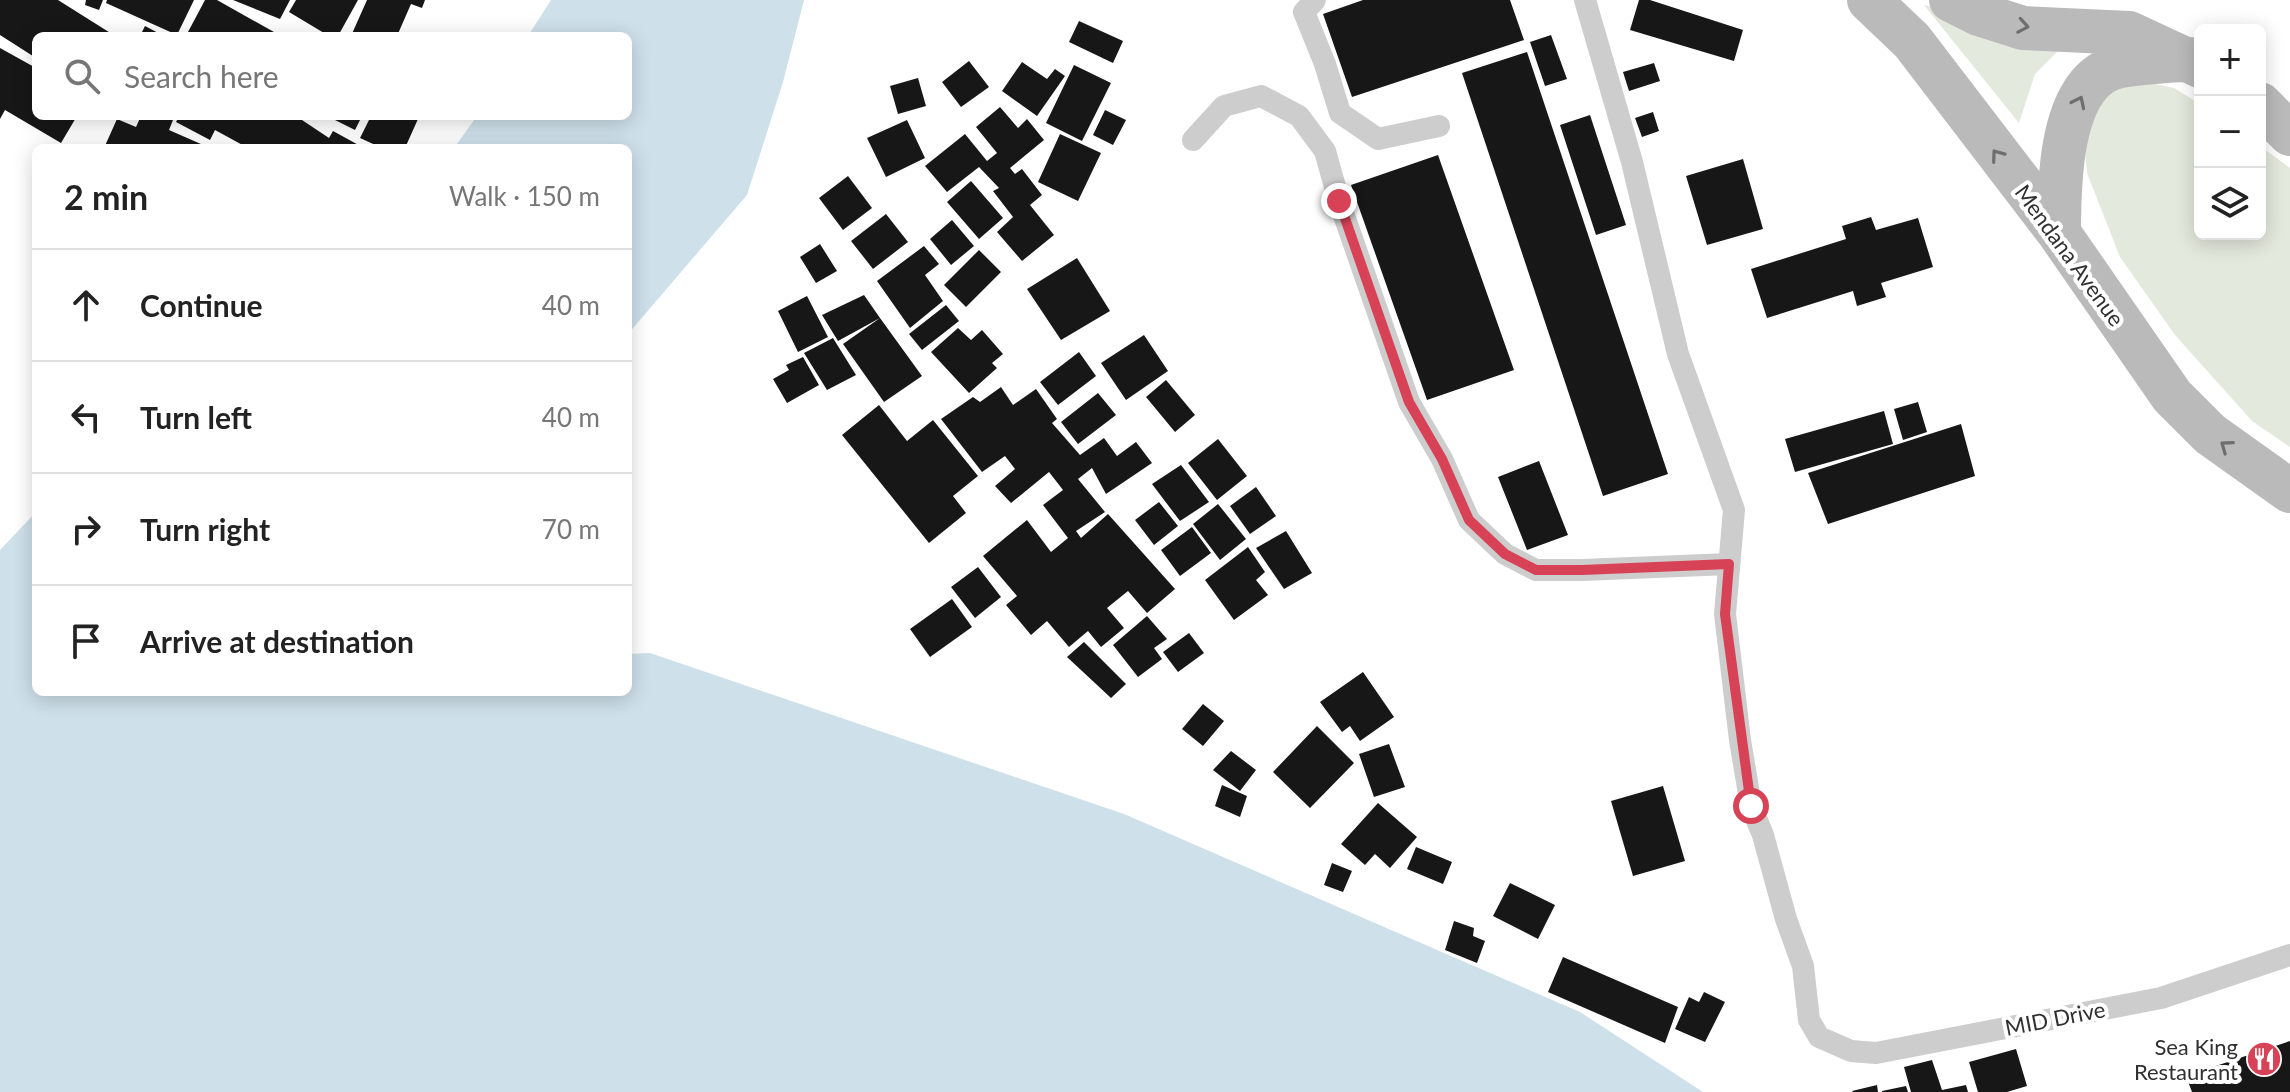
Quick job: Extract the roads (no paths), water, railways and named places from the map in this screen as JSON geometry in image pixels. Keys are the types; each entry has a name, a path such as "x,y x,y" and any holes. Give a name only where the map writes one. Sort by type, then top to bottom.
{"main road":[{"name":"Mendana Avenue","path":"1869,0 1912,41 2059,233 2172,396 2210,434 2290,491"},
{"path":"1951,0 1979,14 2023,28 2129,33 2194,62"},
{"path":"2059,233 2060,183 2070,120 2086,87 2110,70 2194,62"},
{"path":"2266,110 2290,134"}],"lane":[{"path":"1315,0 1304,12 1340,113 1378,139 1439,126"},
{"path":"1193,140 1224,106 1261,96 1299,116 1325,151 1339,201 1409,402 1442,459 1469,520 1505,554 1536,570 1729,564 1734,510 1678,354 1632,162 1585,0"},
{"name":"MID Drive","path":"1729,564 1725,614 1751,806 1763,835 1786,919 1803,966 1809,1020 1819,1037 1851,1051 1876,1053 2161,998 2290,955"}],"water":[{"path":"551,0 804,0 783,82 747,195 632,329 632,144 457,144 474,120 632,120 632,32 531,32"},
{"path":"32,516 32,696 632,696 632,654 650,653 1124,814 1580,1012 1703,1092 0,1092 0,550"}],"place":[{"name":"Sea King Restaurant","path":"2264,1059"}]}
